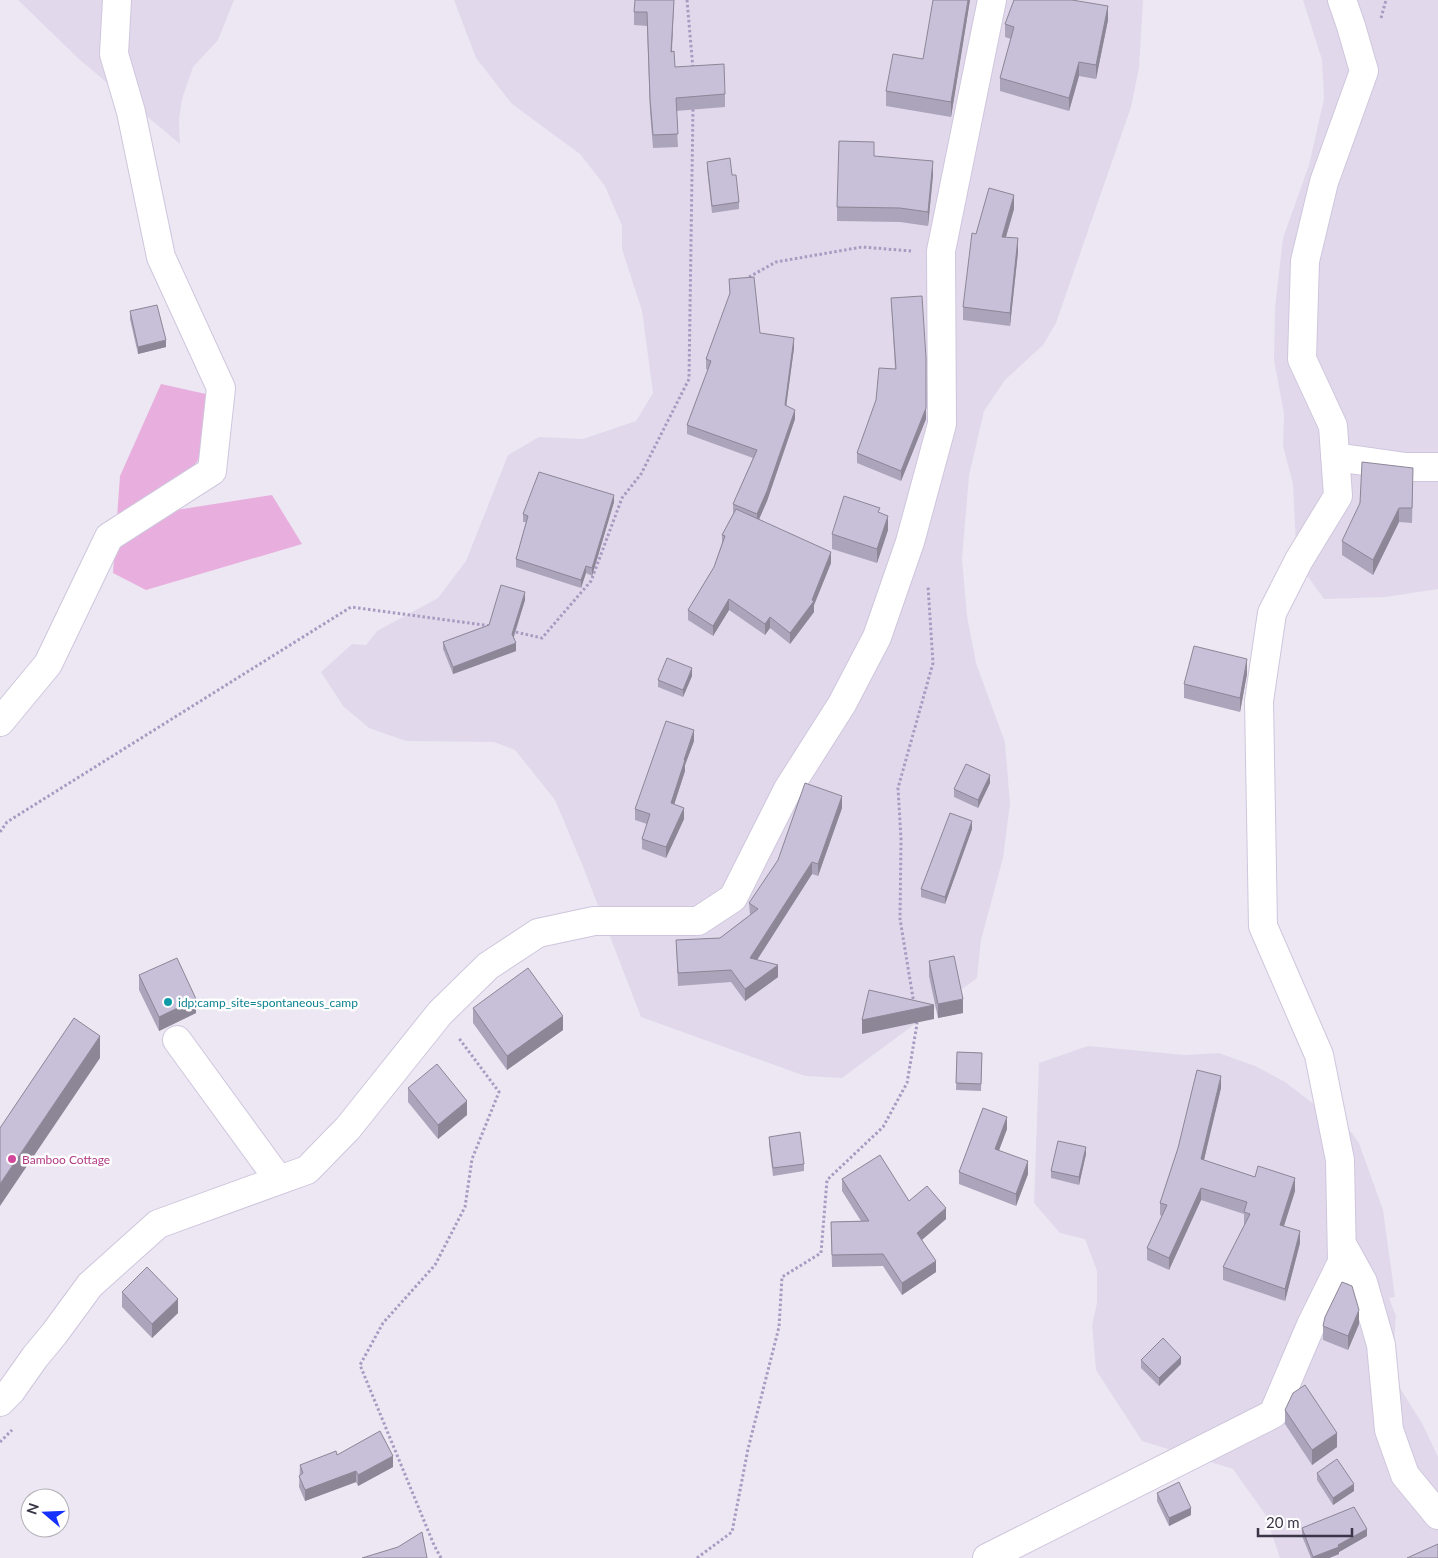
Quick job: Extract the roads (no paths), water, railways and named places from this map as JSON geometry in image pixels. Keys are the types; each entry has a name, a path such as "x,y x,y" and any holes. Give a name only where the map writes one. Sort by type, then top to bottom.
{"street":[{"path":"0,722 48,664 109,537 212,471 221,388 161,257 131,112 114,54 116,0"},
{"path":"0,1402 12,1392 35,1357 90,1285 158,1224 307,1170 348,1128 440,1013 488,966 538,933 594,921 698,921 733,898 788,789 842,704 877,637 910,542 942,424 941,251 992,0"},
{"path":"987,1558 1273,1414 1311,1325 1342,1262 1340,1160 1319,1055 1264,926 1259,701 1272,613 1299,560 1338,496 1333,426 1302,359 1305,262 1324,182 1364,71 1342,0"},
{"path":"1335,457 1406,467 1438,467"},
{"path":"177,1040 278,1180"},
{"path":"1342,1244 1362,1282 1381,1345 1389,1430 1405,1475 1438,1515"}],"place":[{"name":"idp:camp_site=spontaneous_camp","path":"168,1002"},
{"name":"Bamboo Cottage","path":"12,1159"}]}
